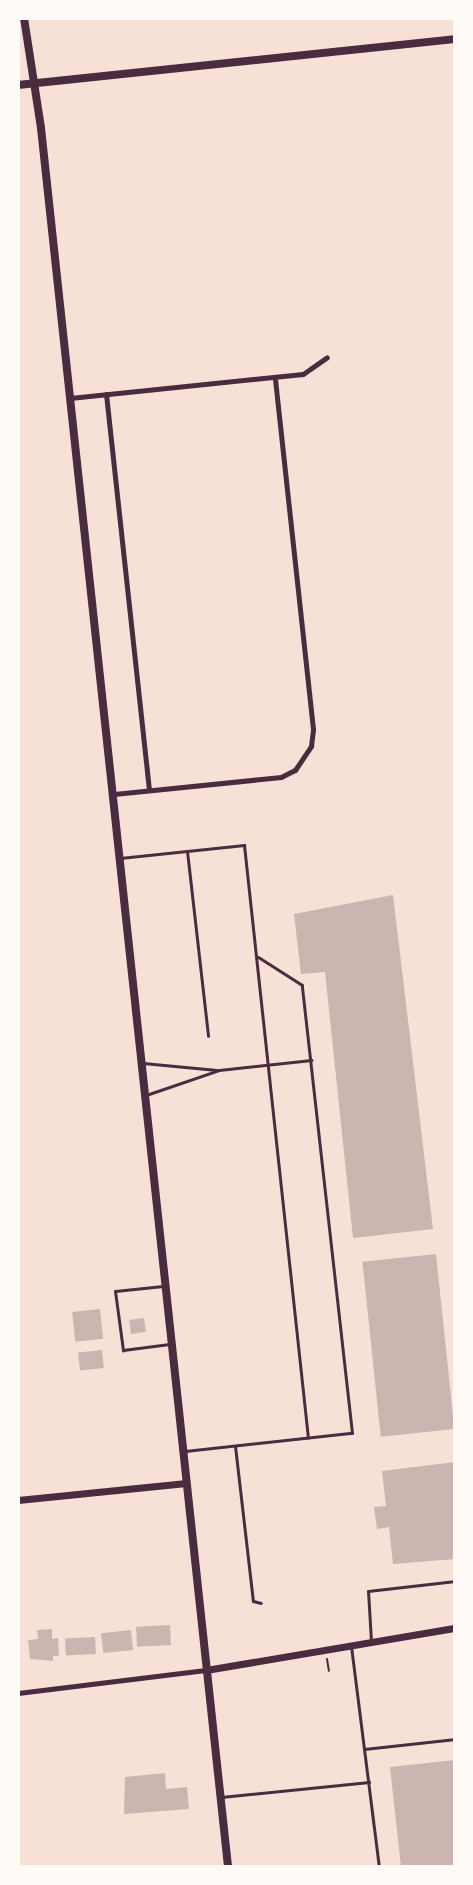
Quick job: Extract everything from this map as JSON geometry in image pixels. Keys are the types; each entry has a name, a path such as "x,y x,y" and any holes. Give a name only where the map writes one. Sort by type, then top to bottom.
{"main road":[{"path":"24,18 34,83 114,794 228,1867"},
{"path":"18,85 455,39"}],"street":[{"path":"70,398 303,374 327,357"},
{"path":"114,794 281,777 295,770 311,746 313,729 275,377"},
{"path":"106,394 149,789"},
{"path":"18,1500 186,1483"},
{"path":"18,1693 206,1670 455,1628"}],"lane":[{"path":"120,858 244,845 308,1438"},
{"path":"188,851 208,1036"},
{"path":"183,1451 352,1433 302,985 257,956"},
{"path":"141,1063 219,1070 310,1060"},
{"path":"145,1095 219,1070"},
{"path":"165,1286 115,1291 123,1350 171,1344"},
{"path":"235,1446 253,1601 261,1603"},
{"path":"371,1641 368,1591 455,1581"},
{"path":"351,1645 379,1867"},
{"path":"364,1749 455,1739"},
{"path":"221,1797 369,1782"}],"building":[{"path":"393,895 433,1229 353,1238 325,972 301,974 294,914"},
{"path":"436,1254 454,1429 381,1437 362,1262"},
{"path":"100,1309 103,1339 75,1342 72,1312"},
{"path":"144,1318 146,1332 131,1334 129,1320"},
{"path":"102,1350 104,1368 80,1370 78,1353"},
{"path":"455,1462 455,1559 393,1564 389,1527 377,1529 374,1507 386,1506 382,1471"},
{"path":"170,1625 171,1645 137,1647 136,1627"},
{"path":"52,1629 52,1639 58,1638 59,1656 53,1656 53,1661 30,1659 28,1640 38,1639 37,1630"},
{"path":"131,1630 133,1650 103,1653 101,1633"},
{"path":"95,1637 96,1654 66,1656 65,1639"},
{"path":"455,1760 455,1867 401,1867 390,1767"},
{"path":"165,1773 166,1789 187,1787 189,1809 124,1814 125,1777"}]}
